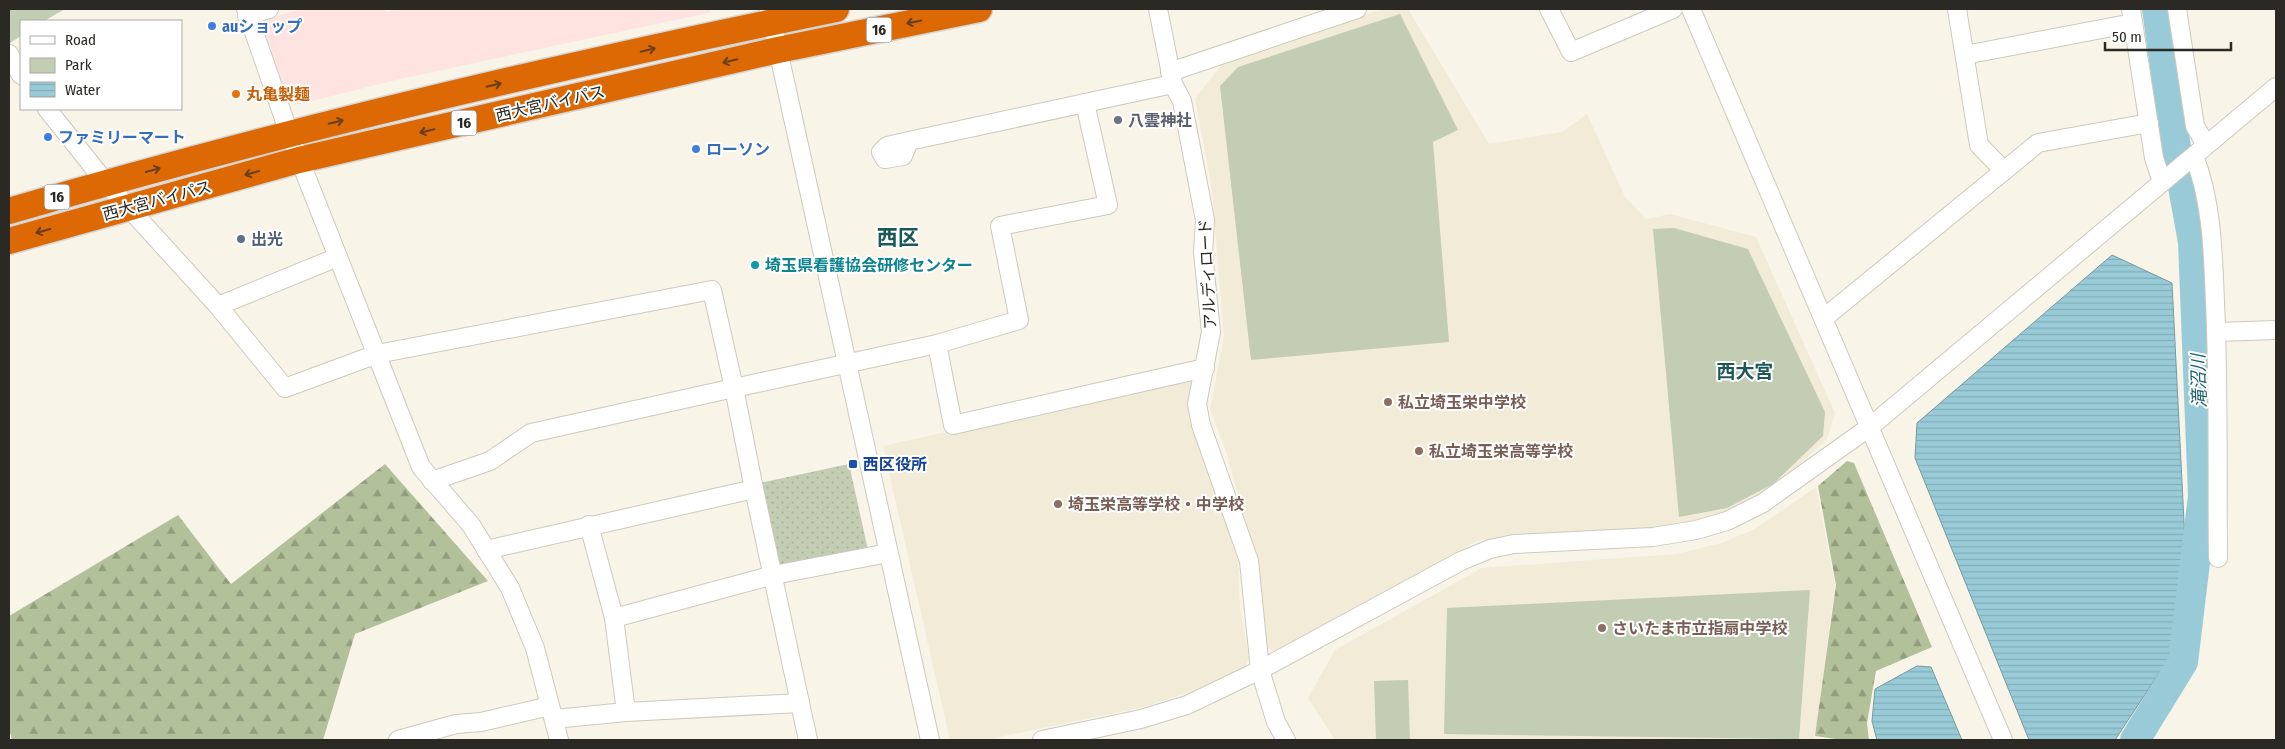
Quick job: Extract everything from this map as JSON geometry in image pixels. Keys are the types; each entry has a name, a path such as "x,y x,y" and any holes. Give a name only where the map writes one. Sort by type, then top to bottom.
{"highway":[{"name":"西大宮バイパス","path":"9,211 289,133 770,15 836,9"},
{"name":"西大宮バイパス","path":"9,241 299,160 778,50 979,9"}],"street":[{"path":"269,9 246,12 299,160 421,467 471,525 510,588 535,648 559,740"},
{"name":"アルディロード","path":"1158,9 1171,78 1182,100 1205,220 1203,252 1211,332 1197,404 1201,425 1249,561 1260,670 1276,722 1286,740"},
{"path":"909,142 1086,103 1171,78 1357,9"},
{"path":"1549,9 1570,52 1673,9"},
{"path":"1692,9 2003,740"},
{"path":"1957,9 1979,145 2004,171"},
{"path":"2177,9 2195,126 2196,154 2203,178 2213,253 2216,332 2218,558"},
{"path":"770,15 930,740"},
{"path":"1965,55 2132,16 2154,158 2164,180"},
{"path":"9,54 20,73"},
{"path":"1042,740 1168,712 1260,670 1461,561 1490,549 1514,544 1653,537 1696,530 1727,521 1763,503 1870,426 2276,86"},
{"path":"432,481 490,461 532,433 936,344 1019,320 1000,226 1108,204 1086,103"},
{"path":"48,110 106,183 218,306 285,388 377,354 712,290 808,740"},
{"path":"1824,318 2038,143 2149,123"},
{"path":"218,306 338,257"},
{"path":"2216,332 2276,330"},
{"path":"936,344 953,425 1205,368"},
{"path":"486,550 589,525 754,490"},
{"path":"589,525 614,618 626,712"},
{"path":"614,618 774,575 888,553"},
{"path":"398,740 459,732 481,722 552,712 626,712 800,703"}],"shaded area":[{"path":"301,9 385,9 386,12 400,9 712,9 708,13 400,79 295,105 287,100 263,27 268,19"},
{"path":"1383,9 1408,9 1489,144 1562,132 1587,114 1625,197 1646,219 1670,214 1756,237 1835,413 1827,439 1776,485 1730,511 1678,527 1479,540 1275,651 1262,647 1256,560 1227,454 1210,409 1224,336 1212,190 1195,98 1225,61"},
{"name":"埼玉栄高等学校・中学校","path":"1187,379 1192,383 1187,405 1238,561 1240,608 1249,658 1245,667 1192,691 1148,706 985,740 950,740 883,446"},
{"name":"さいたま市立指扇中学校","path":"1816,487 1835,585 1815,740 1335,740 1308,698 1335,650 1482,568 1677,554 1722,543 1755,529"}],"green space":[{"path":"9,9 65,9 46,20 20,20 20,37 10,43"},
{"path":"1400,14 1458,130 1433,142 1449,342 1251,360 1220,86 1238,67"},
{"path":"1674,228 1748,249 1825,412 1823,436 1773,484 1727,508 1679,517 1653,229"},
{"path":"1847,461 1854,463 1932,647 1876,671 1867,723 1869,740 1843,740 1815,736 1836,585 1818,486"},
{"path":"385,464 488,581 355,634 323,740 12,740 9,729 9,616 178,515 231,584"},
{"path":"849,464 868,550 779,569 760,483"},
{"path":"1810,590 1799,739 1444,734 1447,608"},
{"path":"1408,680 1410,740 1376,740 1374,681"}],"water":[{"path":"2112,255 2172,283 2186,562 2169,658 2115,740 2029,740 1915,458 1917,423"},
{"path":"1917,666 1931,667 1962,740 1877,740 1872,721 1875,689"}],"waterway":[{"name":"滝沼川","path":"2135,740 2183,662 2203,496 2193,242 2176,148 2157,9"}],"place":[{"name":"auショップ","path":"212,26"},
{"name":"丸亀製麺","path":"236,94"},
{"name":"八雲神社","path":"1118,120"},
{"name":"ファミリーマート","path":"48,137"},
{"name":"ローソン","path":"696,149"},
{"name":"出光","path":"241,239"},
{"name":"埼玉県看護協会研修センター","path":"755,265"},
{"name":"私立埼玉栄中学校","path":"1388,402"},
{"name":"私立埼玉栄高等学校","path":"1419,451"},
{"name":"西区役所","path":"853,464"},
{"name":"埼玉栄高等学校・中学校","path":"1058,504"},
{"name":"さいたま市立指扇中学校","path":"1602,628"}],"district":[{"name":"西区","path":"898,238"},
{"name":"西大宮","path":"1745,371"}]}
